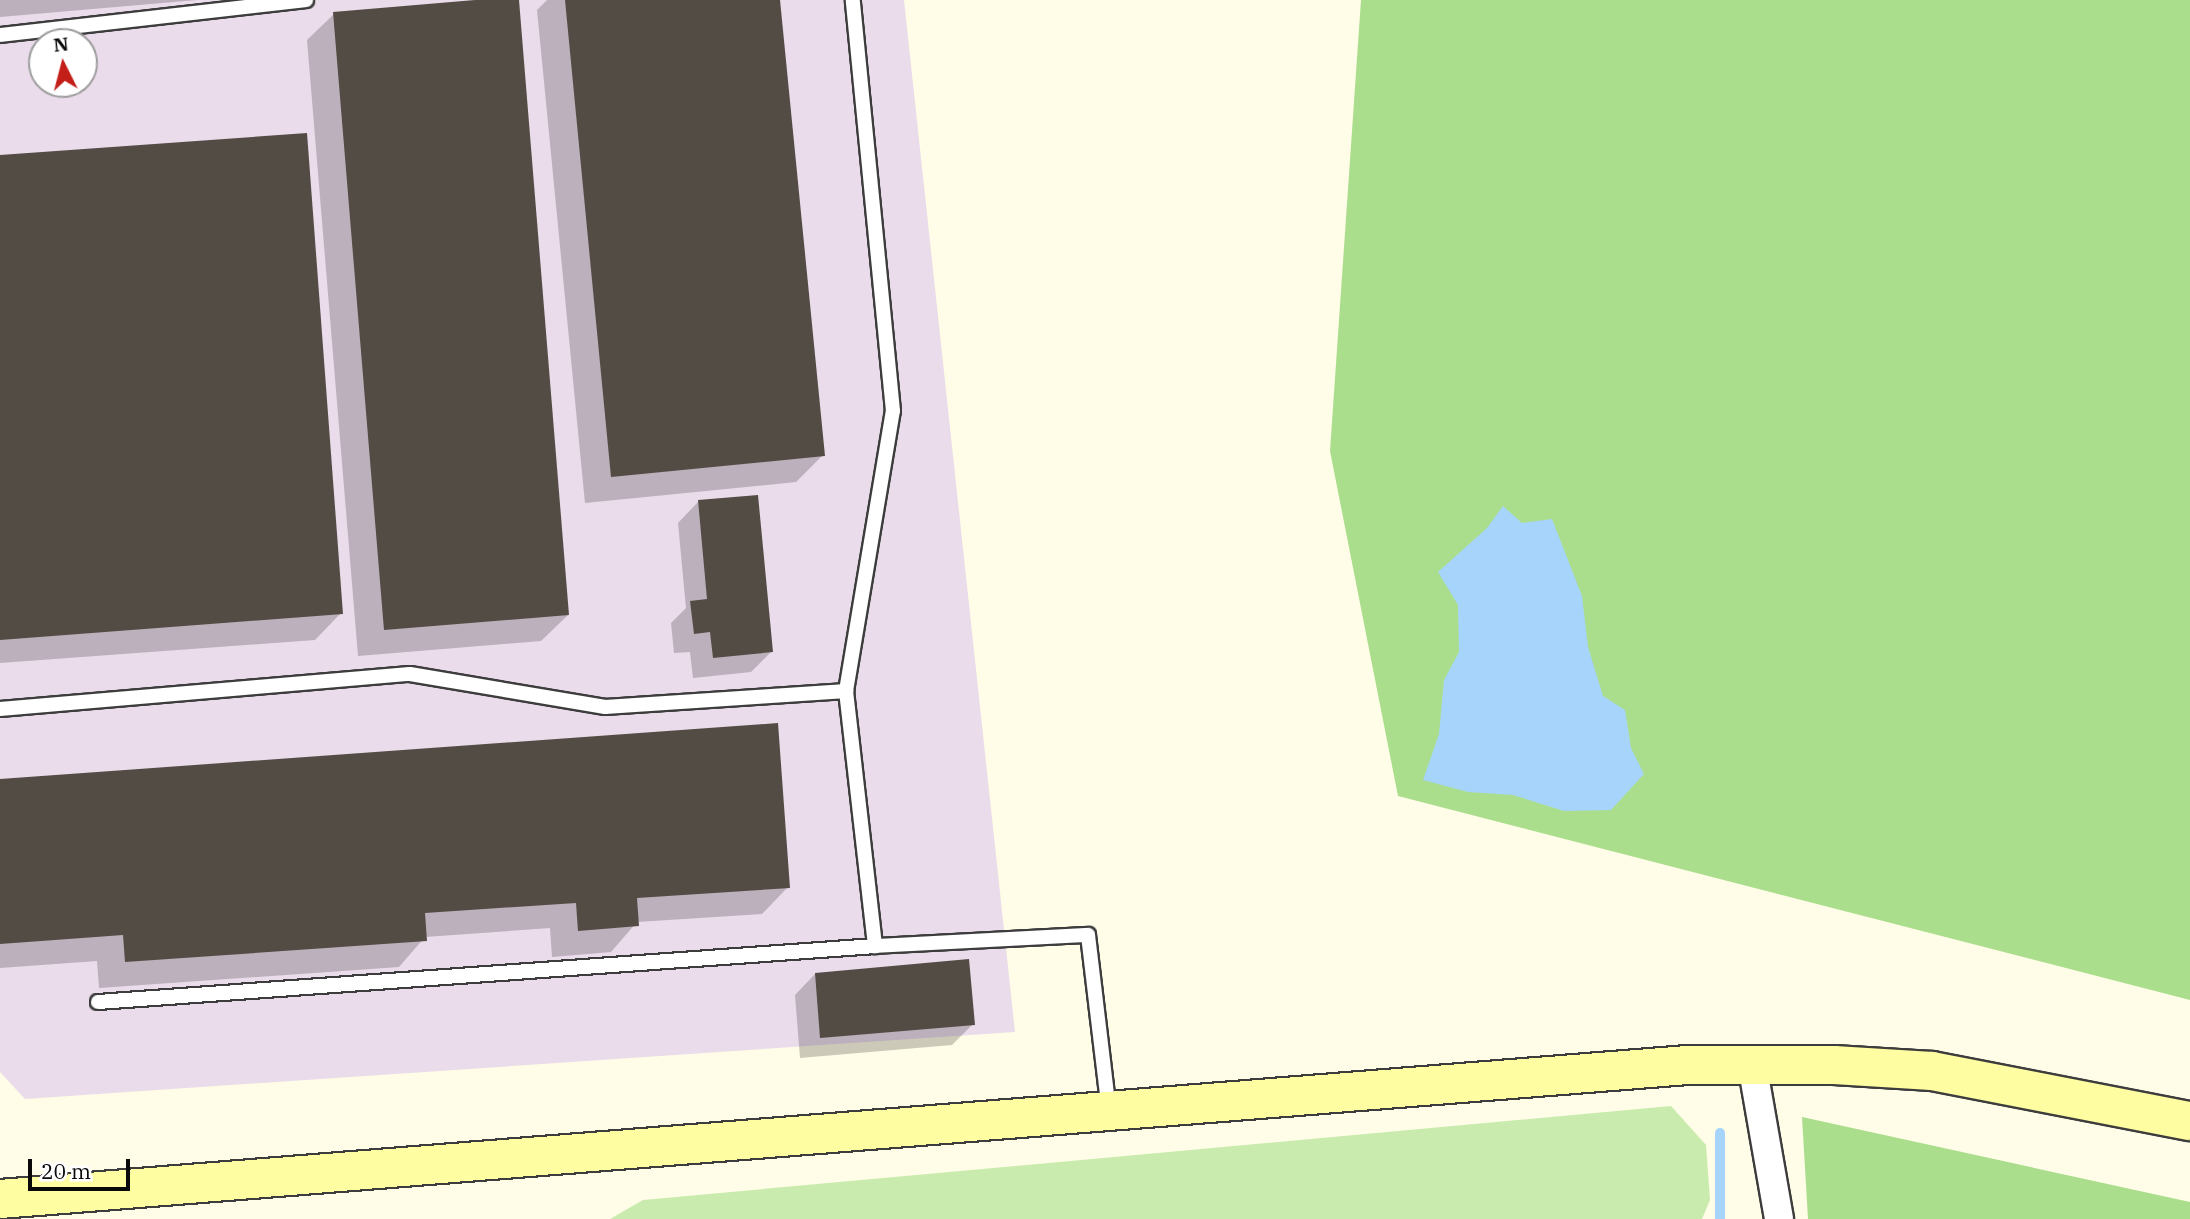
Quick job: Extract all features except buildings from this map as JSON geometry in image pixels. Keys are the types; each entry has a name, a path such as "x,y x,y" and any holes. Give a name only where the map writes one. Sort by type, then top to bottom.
{"street":[{"path":"1752,1064 1779,1219"},
{"path":"0,1199 1687,1065 1752,1064 1932,1071 2190,1121"}],"lane":[{"path":"0,35 306,0"},
{"path":"853,0 892,411 846,691 875,946"},
{"path":"0,709 410,674 605,706 846,691"},
{"path":"98,1002 875,946 1088,935 1109,1111"}],"shaded area":[{"path":"0,0 904,0 1015,1032 25,1099 0,1072"}],"green space":[{"path":"1361,0 2190,0 2190,1000 1398,796 1330,451"},
{"path":"1671,1106 1706,1145 1710,1200 1702,1219 610,1219 643,1200"},
{"path":"1802,1117 2190,1202 2190,1219 1808,1219"}],"water":[{"path":"1503,506 1522,523 1552,519 1582,596 1588,647 1603,696 1625,710 1631,748 1644,774 1611,810 1564,811 1513,795 1468,792 1423,780 1439,734 1444,680 1459,652 1458,605 1438,572 1487,528"}],"waterway":[{"path":"1720,1133 1720,1219"}]}
